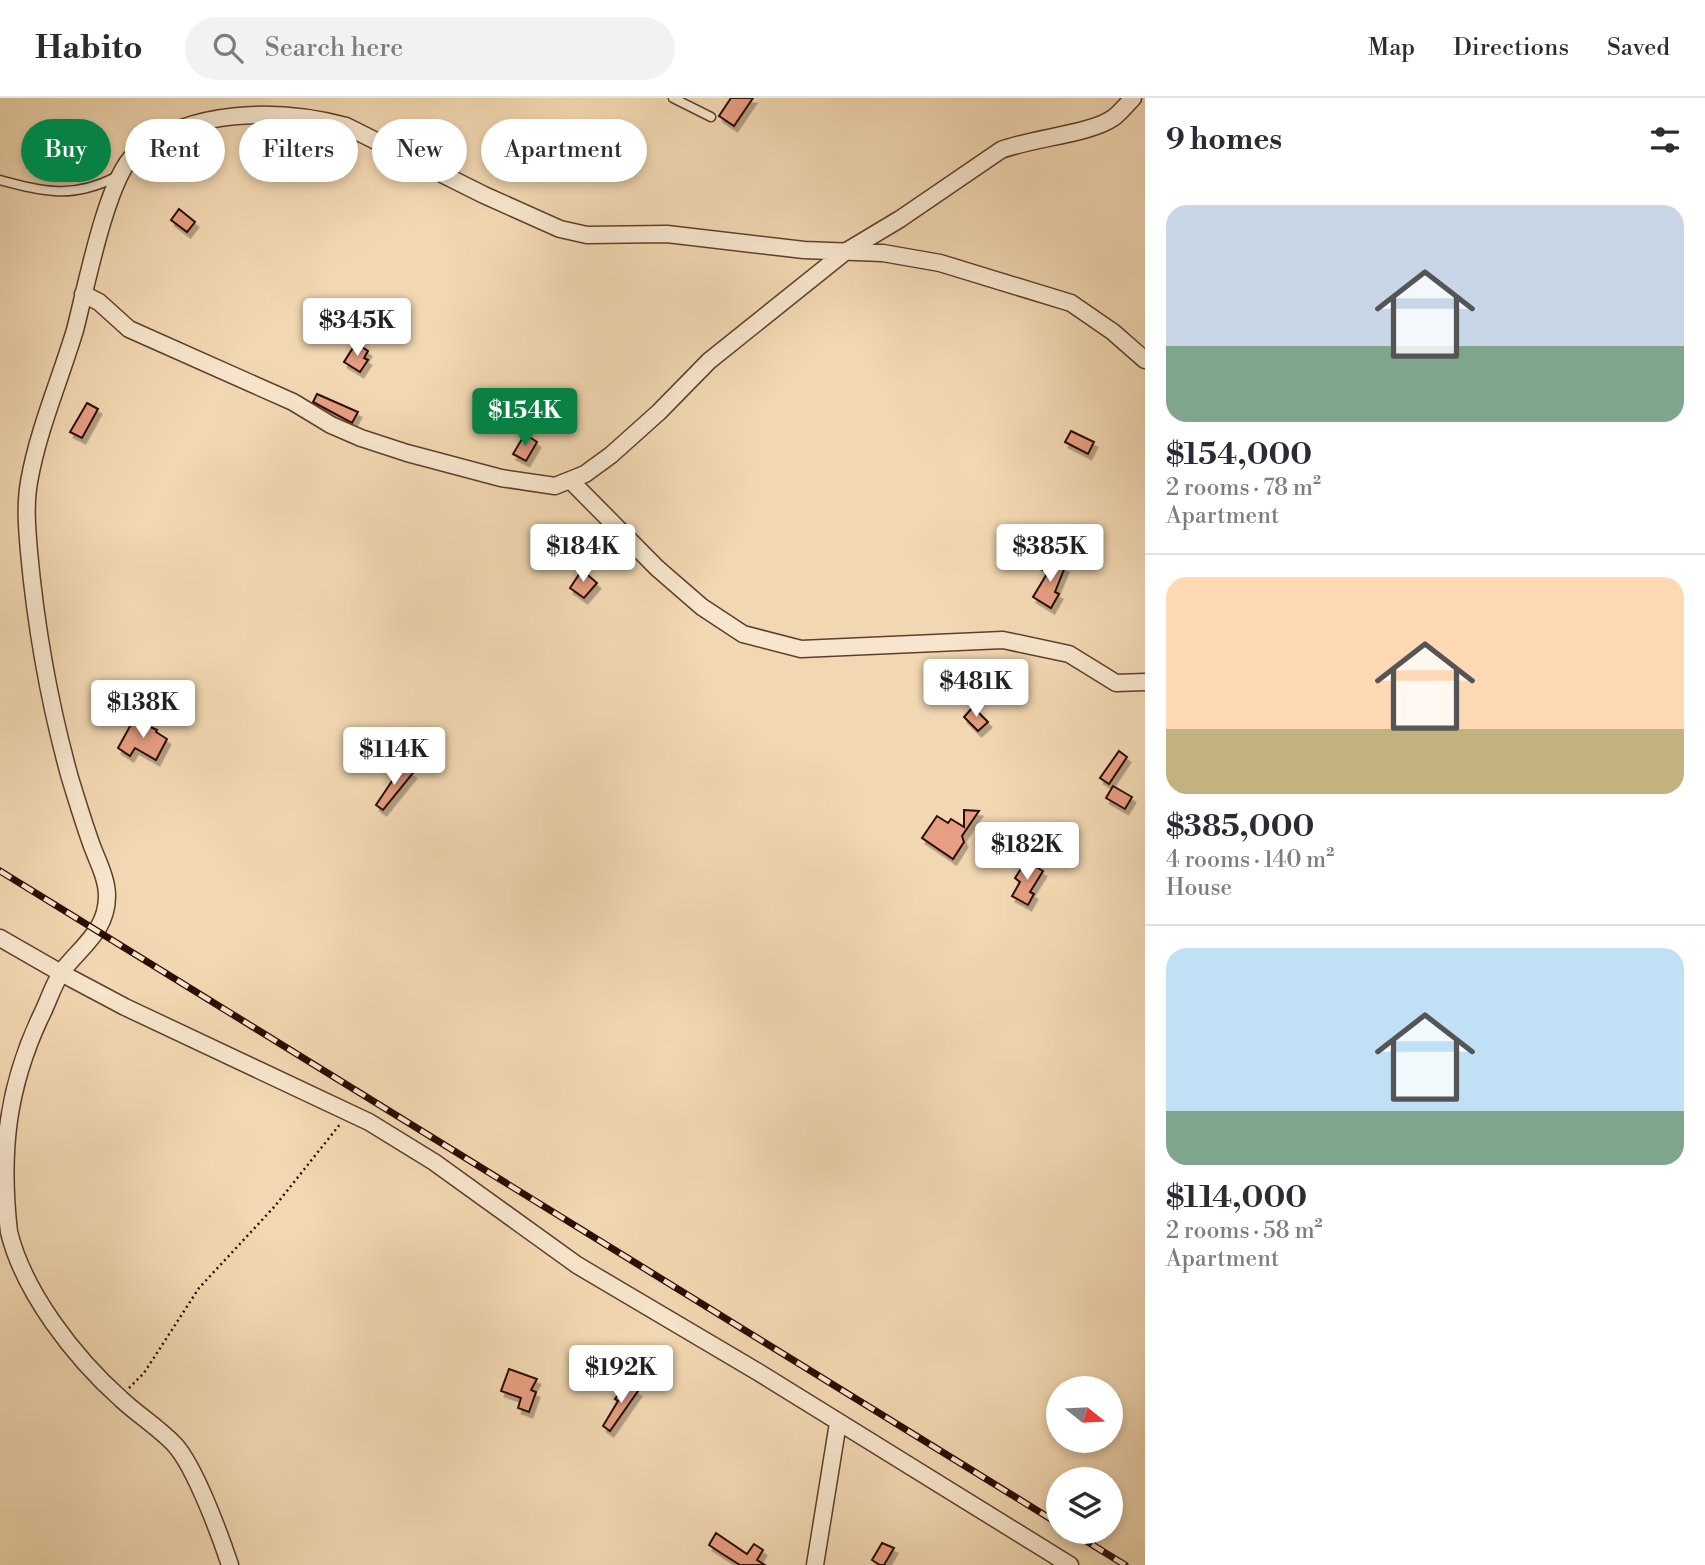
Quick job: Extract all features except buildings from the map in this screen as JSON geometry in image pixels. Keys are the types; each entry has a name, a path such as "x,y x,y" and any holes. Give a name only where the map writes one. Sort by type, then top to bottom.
{"street":[{"path":"83,294 99,302 130,329 293,402 331,425 360,438 501,478 555,486 571,481 611,455 659,412 709,361 845,252 900,219 1001,150 1107,121 1133,98"},
{"path":"230,1565 185,1459 175,1445 120,1398 76,1353 43,1307 24,1272 10,1235 2,1184 2,1141 10,1094 22,1057 61,973 98,932 106,909 107,894 100,865 70,778 57,726 36,605 26,507 36,451 75,330 83,294 119,176 134,155 169,134 210,120 236,116 322,119 346,126 484,195 572,233 604,236 667,234 804,250 910,256 1050,295 1083,310 1145,360"},
{"path":"571,481 657,568 702,607 743,634 801,649 1003,640 1069,654 1116,683 1145,682"},
{"path":"0,938 61,973 199,1044 369,1122 434,1162 578,1265 758,1372 1070,1565"},
{"path":"815,1565 838,1423"}],"lane":[{"path":"673,98 711,117"},
{"path":"0,180 62,192 79,191 119,176"}],"path":[{"path":"120,1398 144,1373 199,1288 275,1206 349,1113"}],"railway":[{"path":"0,871 1046,1516"},
{"path":"1091,1544 1125,1565"}]}
